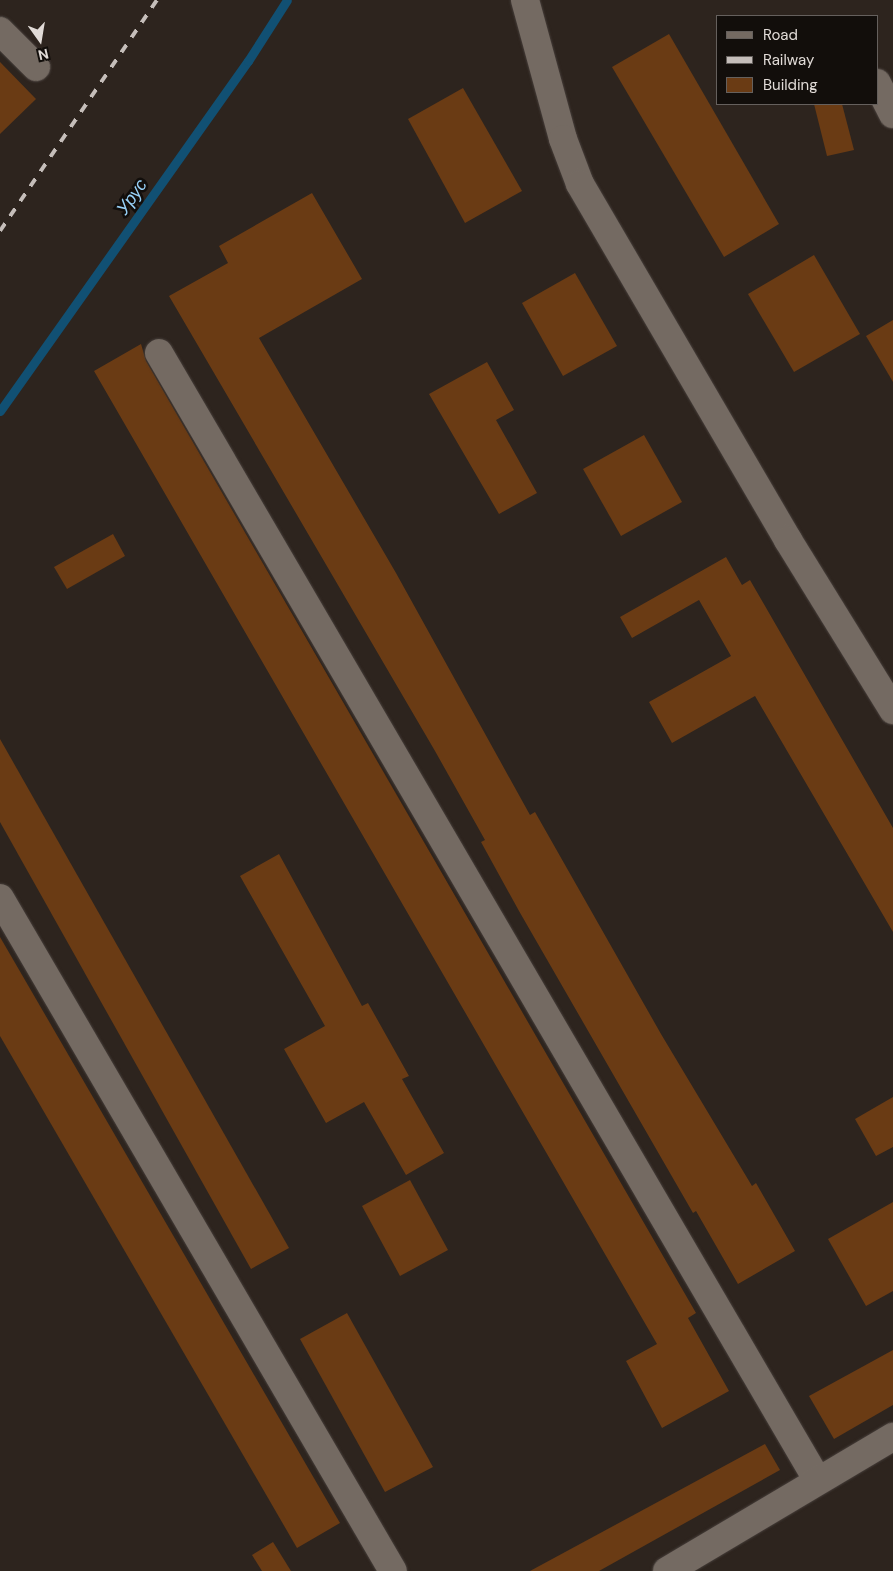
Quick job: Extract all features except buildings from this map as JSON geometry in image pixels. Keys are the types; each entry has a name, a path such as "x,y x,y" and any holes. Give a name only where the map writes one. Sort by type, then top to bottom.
{"street":[{"path":"525,0 563,139 580,184 788,540 893,710"},
{"path":"0,31 36,67"},
{"path":"878,85 893,114"},
{"path":"159,353 818,1481"},
{"path":"0,898 393,1571"},
{"path":"667,1571 893,1437"}],"waterway":[{"name":"Урус","path":"0,411 248,61 287,0"}],"railway":[{"path":"0,231 157,0"}]}
